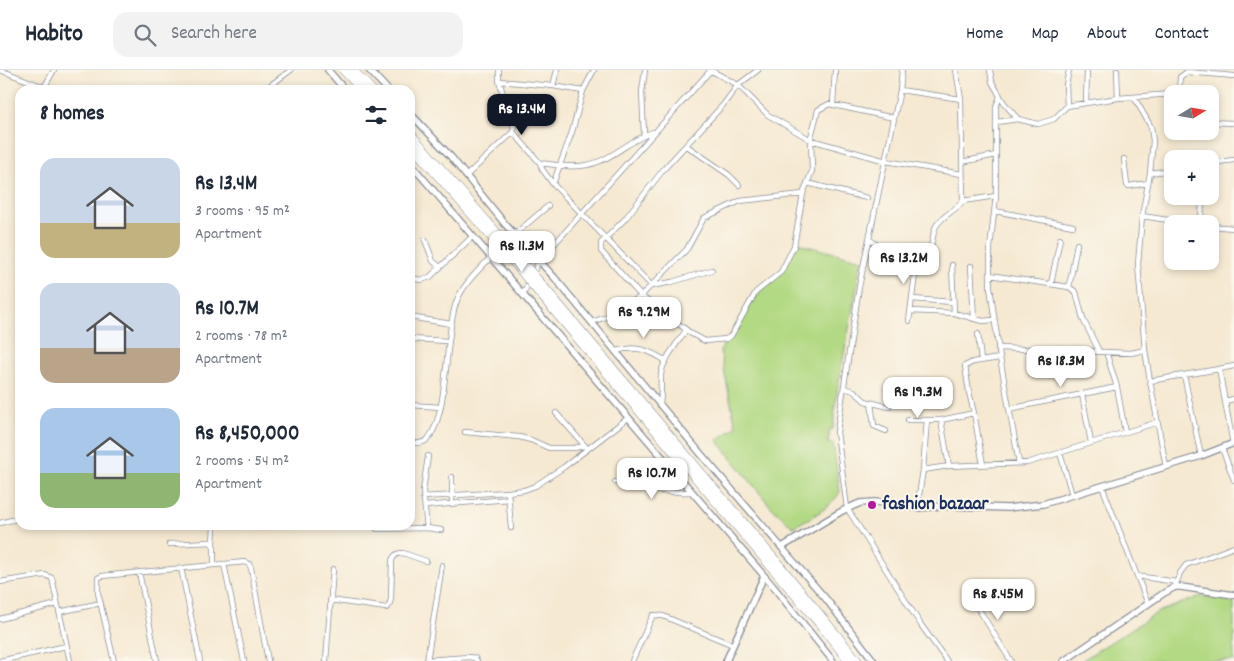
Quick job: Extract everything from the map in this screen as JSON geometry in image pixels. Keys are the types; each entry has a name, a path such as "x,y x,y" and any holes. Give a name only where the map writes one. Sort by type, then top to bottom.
{"highway":[{"path":"343,70 357,85"},
{"path":"353,70 367,85"},
{"path":"415,139 849,661"},
{"path":"415,149 523,268"},
{"path":"536,284 776,560 858,661"}],"street":[{"path":"0,70 42,85"},
{"path":"46,85 54,70"},
{"path":"271,85 291,70"},
{"path":"328,70 341,85"},
{"path":"379,70 371,72 383,85"},
{"path":"466,176 513,132 514,128 499,81 498,70"},
{"path":"553,86 557,70"},
{"path":"553,184 572,132 583,91 594,70"},
{"path":"644,70 642,92 644,135"},
{"path":"523,294 539,261 710,70 738,85 768,115 811,140 886,161 962,174"},
{"path":"758,70 738,85 723,105 663,170 625,219 605,238 600,246 602,251 641,296 686,330 705,341 726,339 731,336 756,292 781,272 794,246 803,194 812,171 811,140 818,110 829,104 894,118"},
{"path":"833,105 835,70"},
{"path":"902,70 886,161 859,287 837,432 847,508 921,625 947,661"},
{"path":"869,239 879,247 898,252 918,252 931,246 935,228 943,218 957,209 963,201 960,99 956,70"},
{"path":"990,70 992,82 1000,96 1018,119"},
{"path":"1068,106 1066,85 1069,70"},
{"path":"1086,103 1087,70"},
{"path":"1117,70 1118,98"},
{"path":"1180,85 1180,77 1187,71 1234,76"},
{"path":"499,81 583,91"},
{"path":"900,90 960,99"},
{"path":"996,122 1018,119 1038,124 1054,119 1068,106 1118,98 1164,95"},
{"path":"1000,96 996,107 996,196 990,248 990,275 998,348 1019,463"},
{"path":"1134,97 1150,127 1154,141 1142,216 1138,264 1145,350 1166,466"},
{"path":"415,119 592,322 701,454 782,547 874,661"},
{"path":"1219,122 1234,123"},
{"path":"540,163 560,166 582,166 596,163 644,135 655,131"},
{"path":"513,132 540,163 542,170 553,184 652,286"},
{"path":"687,146 739,184"},
{"path":"962,162 996,155"},
{"path":"1124,159 1127,185 1148,182"},
{"path":"1219,162 1234,160"},
{"path":"415,169 690,492 764,576 833,661"},
{"path":"1150,173 1164,171"},
{"path":"807,183 867,198"},
{"path":"592,322 614,314 641,296 652,286 687,249 704,218 740,201 803,194"},
{"path":"963,201 996,196"},
{"path":"515,234 548,206"},
{"path":"995,211 1073,226"},
{"path":"1142,216 1164,219"},
{"path":"1219,227 1234,228"},
{"path":"415,278 426,279 473,236"},
{"path":"1052,284 1060,238"},
{"path":"425,240 433,261 440,267"},
{"path":"1069,286 1077,244"},
{"path":"909,321 918,252"},
{"path":"415,443 423,442 428,439 434,429 441,407 448,342 456,303 460,294 491,257"},
{"path":"952,265 952,302 954,313"},
{"path":"971,266 974,319"},
{"path":"652,286 712,270"},
{"path":"990,275 1069,286 1076,292 1083,319 1100,351"},
{"path":"912,299 952,302"},
{"path":"911,311 954,313 983,321 994,320"},
{"path":"415,318 451,324"},
{"path":"660,403 662,396 661,376 666,361 686,330"},
{"path":"978,334 981,361"},
{"path":"415,339 448,342"},
{"path":"616,351 641,348 656,354 666,361"},
{"path":"998,348 1083,353 1100,351 1131,353 1145,350"},
{"path":"1106,352 1117,386 1125,432"},
{"path":"983,465 964,368 966,364 1000,358"},
{"path":"1150,380 1234,366"},
{"path":"782,547 847,508 860,503 875,502 917,508 946,506 1008,508 1043,504 1201,456 1234,444 1219,369"},
{"path":"1184,375 1201,456"},
{"path":"1009,409 1117,386"},
{"path":"844,388 852,390 861,400 889,407"},
{"path":"1082,394 1091,443"},
{"path":"1225,401 1234,399"},
{"path":"870,403 874,426 886,431"},
{"path":"415,404 441,407"},
{"path":"556,413 586,447"},
{"path":"908,420 941,420 974,413"},
{"path":"423,497 508,492 524,490 535,486 628,418"},
{"path":"917,508 923,470 927,420"},
{"path":"941,420 949,466"},
{"path":"923,470 949,466 1028,463 1158,422"},
{"path":"465,432 519,437 549,448 586,447"},
{"path":"1222,448 1234,480"},
{"path":"1060,453 1072,495"},
{"path":"428,456 423,497 428,528"},
{"path":"452,477 452,504"},
{"path":"615,482 646,490 690,492"},
{"path":"1102,486 1148,604"},
{"path":"508,492 511,528"},
{"path":"425,506 509,499"},
{"path":"0,523 15,519"},
{"path":"415,528 441,530"},
{"path":"214,530 214,565"},
{"path":"169,544 208,542 213,544"},
{"path":"1064,661 1176,585 1186,565 1233,548 1234,556"},
{"path":"330,600 386,608 389,606 391,599 392,560 394,555 403,553 426,561"},
{"path":"114,661 101,604 98,578 102,576 245,562 251,568 268,661"},
{"path":"224,564 244,661"},
{"path":"442,565 427,661 469,657 475,658 477,661"},
{"path":"181,568 200,661"},
{"path":"326,661 333,569"},
{"path":"139,572 157,661"},
{"path":"0,582 49,576 52,578 70,661"},
{"path":"726,661 764,576"},
{"path":"1137,576 1181,587 1234,594"},
{"path":"968,592 1011,661"},
{"path":"0,619 57,604"},
{"path":"59,612 101,604"},
{"path":"632,661 654,615 663,616 733,645"},
{"path":"0,661 66,646"}],"green space":[{"path":"797,242 862,260 837,391 833,429 830,429 828,443 833,444 840,492 825,508 793,527 771,507 717,440 736,427 720,351 758,292 783,272"},
{"path":"1201,596 1234,601 1234,661 1081,661 1158,612"}],"place":[{"name":"fashion bazaar","path":"872,505"}]}
